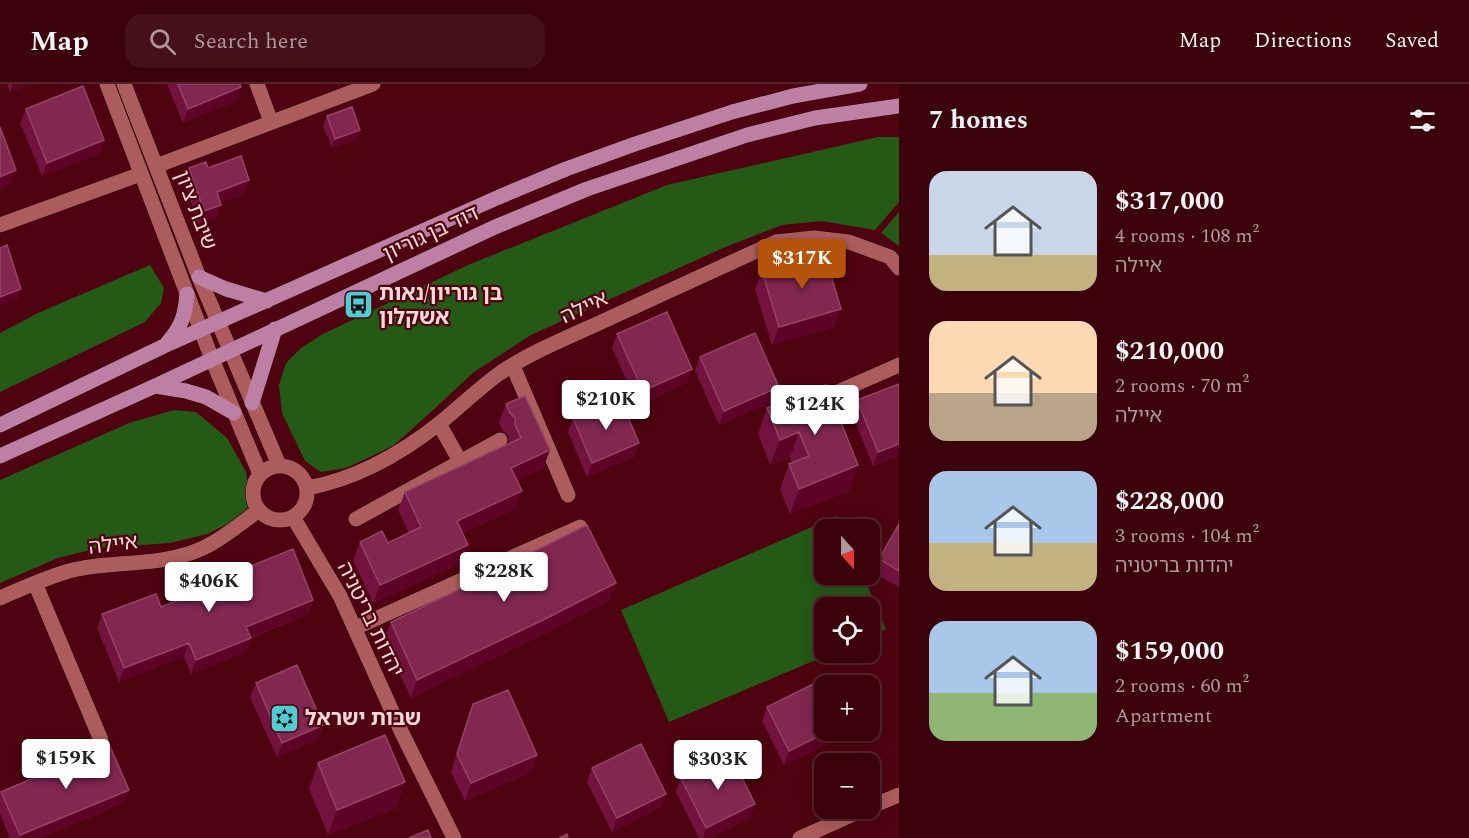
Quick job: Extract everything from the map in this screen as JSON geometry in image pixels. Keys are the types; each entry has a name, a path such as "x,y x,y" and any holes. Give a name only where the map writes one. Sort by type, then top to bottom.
{"main road":[{"path":"793,96 849,84"},
{"name":"דוד בן גוריון","path":"0,425 164,346 566,169 732,112 793,96 860,84"},
{"name":"דוד בן גוריון","path":"0,456 495,227 587,189 747,135 815,118 899,106"},
{"path":"853,112 899,113"},
{"path":"199,277 226,289 267,300"},
{"path":"164,346 178,330 186,309 187,294"},
{"path":"252,403 275,329"},
{"path":"155,386 206,397 234,412"}],"street":[{"name":"שיבת ציון","path":"107,84 201,330"},
{"name":"שיבת ציון","path":"124,84 230,351"},
{"path":"257,84 271,122"},
{"path":"156,166 373,84"},
{"path":"0,225 141,174"},
{"name":"איילה","path":"307,488 349,477 379,464 439,424 500,373 545,348 776,242 814,238 849,242 890,257 899,267"},
{"path":"201,330 261,474"},
{"path":"230,351 279,465"},
{"path":"826,397 899,365"},
{"path":"513,366 568,495"},
{"path":"439,424 460,461"},
{"path":"356,519 500,440"},
{"path":"279,465 297,471 303,478 308,495 300,512 285,520 268,517 259,510 253,498 254,484 261,474 279,465"},
{"name":"איילה","path":"0,598 70,571 185,555 222,537 259,510"},
{"name":"יהדות בריטניה","path":"293,517 340,596 400,731 454,838"},
{"path":"354,628 579,527"},
{"path":"35,583 101,740"},
{"path":"880,803 899,795"},
{"path":"800,838 844,819"}],"green space":[{"path":"878,137 899,137 899,202 875,230 822,221 782,225 723,248 531,335 474,372 393,446 346,468 321,472 305,461 282,413 279,385 286,363 301,348 323,334 468,265 667,185"},
{"path":"899,212 899,246 881,233"},
{"path":"150,265 164,288 161,303 145,322 0,392 0,333 38,313"},
{"path":"174,410 196,412 227,438 246,472 251,504 234,521 207,534 170,543 98,548 58,558 0,583 0,480 129,423"},
{"path":"814,526 814,585 867,585 872,597 814,597 814,661 669,722 621,610"},
{"path":"880,615 886,629 880,632"}],"building":[{"path":"178,84 240,84 241,87 188,109"},
{"path":"83,86 104,140 47,163 26,109"},
{"path":"352,107 360,130 335,139 327,116"},
{"path":"0,127 16,170 0,177"},
{"path":"241,156 249,180 217,192 221,205 204,211 189,168 206,162 208,168"},
{"path":"7,245 21,289 0,297 0,248"},
{"path":"824,252 841,309 779,327 762,271"},
{"path":"667,312 692,369 643,391 617,334"},
{"path":"755,333 779,387 724,411 700,357"},
{"path":"899,384 899,444 878,452 857,400"},
{"path":"826,385 858,465 799,489 789,464 809,456 799,432 780,440 767,408"},
{"path":"525,396 550,450 511,468 522,491 457,521 468,545 380,585 360,542 382,531 388,543 421,527 405,492 521,438 515,425 515,418 506,404"},
{"path":"620,398 639,443 592,463 573,418"},
{"path":"899,524 899,571 880,560"},
{"path":"587,525 616,583 417,680 391,622 525,558"},
{"path":"293,549 313,600 246,627 251,638 196,660 189,643 124,668 102,614 156,594 161,607 243,574 241,570"},
{"name":"שבות ישראל","path":"297,665 323,725 282,743 256,683"},
{"path":"814,684 814,738 789,751 767,707"},
{"path":"508,690 537,755 471,783 457,754 473,704"},
{"path":"385,735 405,782 337,810 318,763"},
{"path":"109,744 129,790 20,835 1,792"},
{"path":"641,744 666,794 617,818 592,768"},
{"path":"730,754 755,804 706,828 681,778"},
{"path":"428,830 431,838 409,838"}],"place":[{"name":"בן גוריון/נאות אשקלון","path":"358,305"},
{"name":"שבות ישראל","path":"284,718"}]}
